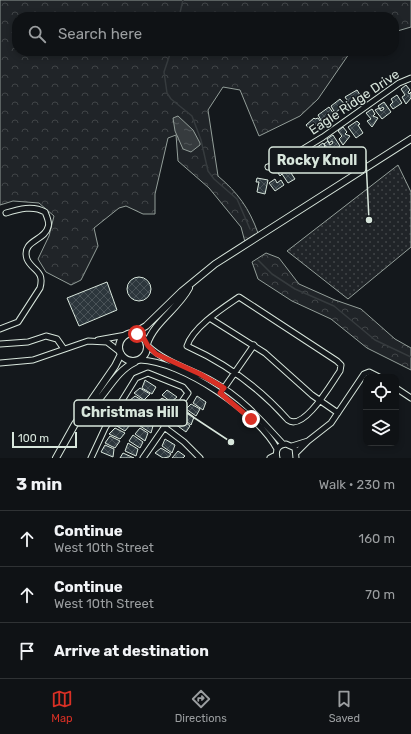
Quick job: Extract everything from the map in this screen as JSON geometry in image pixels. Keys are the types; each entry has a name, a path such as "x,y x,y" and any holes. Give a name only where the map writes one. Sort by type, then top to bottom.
{"main road":[{"path":"56,458 67,437 115,366 120,353 120,342 126,335 134,333 146,326 215,264 411,140"},
{"path":"82,415 88,411 104,393 122,369 138,361 146,354 151,333 185,296 190,287"},
{"path":"134,333 142,336 147,345"},
{"path":"120,353 127,360 138,361"}],"street":[{"name":"Eagle Ridge Drive","path":"268,167 277,165 323,137 399,83 411,78"},
{"path":"0,329 18,322 40,288 42,282 40,274 27,259 27,250 29,245 46,232 49,226 46,212 39,209 26,208 6,213"},
{"path":"239,297 337,361 341,365 340,371 312,411 297,422 292,422 261,391 236,372 218,360 187,346 192,336 211,319 239,297"},
{"path":"211,319 254,345 272,358 320,401 338,413"},
{"path":"0,363 33,360 88,341 126,335"},
{"path":"0,344 28,342 46,336 57,339 64,349"},
{"path":"98,340 111,344 120,353"},
{"path":"147,345 158,355 200,374 224,388 254,412 282,444 292,446 308,441"},
{"path":"220,393 254,345"},
{"path":"138,361 161,363 220,393 251,419 274,443 276,454"},
{"path":"364,374 370,372 374,374"},
{"path":"91,458 105,428 136,378 148,373 184,387 188,393 143,458"},
{"path":"292,446 296,456 308,441 326,428 363,376"},
{"path":"399,390 411,398"},
{"path":"164,427 184,442 200,458"},
{"path":"270,458 276,454 282,444"}],"green space":[{"path":"0,0 411,0 411,27 399,31 399,12 12,12 12,56 348,56 318,99 300,116 259,136 240,90 223,87 208,110 218,176 237,195 247,208 258,233 245,242 241,227 209,188 178,161 176,135 168,138 155,194 155,214 143,214 126,206 119,208 94,228 98,246 81,280 71,285 46,272 38,259 49,236 54,216 39,203 13,201 0,205"},
{"path":"398,165 411,192 411,247 348,299 287,251"},
{"path":"266,253 279,258 299,284 335,300 361,309 395,339 411,348 411,370 367,348 331,319 292,301 258,279 252,262"}],"water":[{"path":"178,116 193,130 200,143 200,145 191,152 183,149 175,131 173,118"}],"building":[{"path":"406,85 410,90 408,92 409,94 411,92 411,98 406,104 402,97 405,95 401,89"},
{"path":"357,90 362,98 350,105 345,97"},
{"path":"397,95 402,103 393,109 390,105 393,102 391,99"},
{"path":"340,99 348,108 342,112 340,109 335,113 331,106"},
{"path":"384,102 391,112 382,119 375,110 379,108 381,111 384,109 383,107 380,109 378,106"},
{"path":"329,107 334,114 322,122 318,115"},
{"path":"372,109 375,114 373,116 378,118 372,127 367,121 371,119 366,113"},
{"path":"314,118 318,118 322,124 311,131 306,125"},
{"path":"357,121 360,124 358,125 363,133 356,138 348,127"},
{"path":"343,127 347,132 345,134 350,136 343,145 339,139 342,136 338,131"},
{"path":"333,135 340,146 331,153 324,144 328,141 327,139"},
{"path":"323,143 325,146 323,148 328,155 321,160 313,150"},
{"path":"287,167 295,179 288,183 282,174 280,176 278,173"},
{"path":"257,178 268,180 265,194 257,192 259,182 256,182"},
{"path":"275,179 277,183 281,180 284,185 275,191 269,183"},
{"path":"139,277 147,281 151,289 147,297 139,301 131,297 127,289 131,281"},
{"path":"107,282 117,310 79,326 67,298"},
{"path":"145,380 156,387 152,394 142,388"},
{"path":"140,388 150,394 144,400 134,393"},
{"path":"167,390 177,397 171,402 162,395"},
{"path":"135,396 145,402 140,408 129,401"},
{"path":"197,396 206,402 203,410 193,403"},
{"path":"162,398 170,403 167,410 156,403"},
{"path":"191,404 200,409 196,416 186,409"},
{"path":"185,410 194,417 191,425 182,418"},
{"path":"120,419 130,425 125,431 115,425"},
{"path":"181,419 190,426 186,432 175,424"},
{"path":"146,420 153,426 151,433 140,426"},
{"path":"115,428 125,433 120,439 109,434"},
{"path":"140,428 148,433 145,441 135,434"},
{"path":"133,435 143,442 140,448 129,441"},
{"path":"110,436 120,441 115,448 105,443"},
{"path":"165,439 175,445 172,453 162,446"},
{"path":"128,443 138,449 136,456 125,451"},
{"path":"105,445 114,449 113,457 101,452"},
{"path":"161,448 171,454 169,457 163,458 155,453"},
{"path":"178,451 185,456 183,458 172,458"},
{"path":"123,453 134,458 120,458"}],"waterway":[{"path":"180,12 183,0"},
{"path":"169,56 164,72 167,93 171,99 192,116 201,140 208,171 214,179 237,199 250,229"},
{"path":"258,260 272,274 295,289 334,306 375,340 411,357"}],"place":[{"name":"Rocky Knoll","path":"369,220"},
{"name":"Christmas Hill","path":"231,442"}],"route":[{"path":"137,334 145,339 148,346 156,354 200,374 224,388 220,393 251,419"}]}
